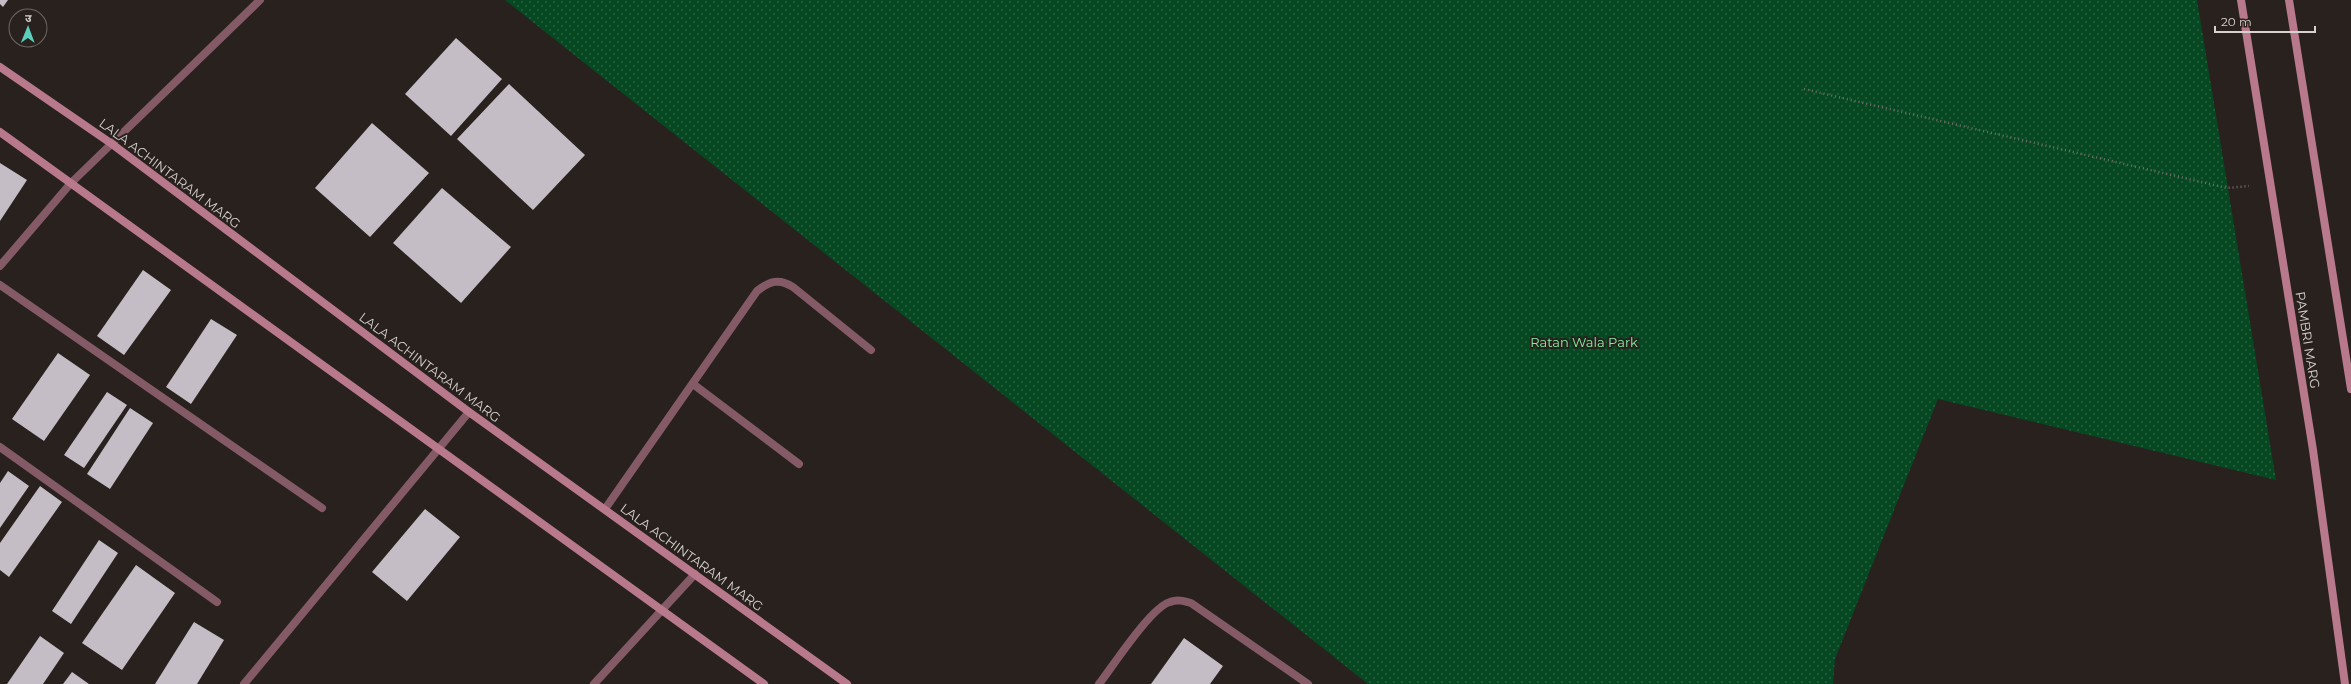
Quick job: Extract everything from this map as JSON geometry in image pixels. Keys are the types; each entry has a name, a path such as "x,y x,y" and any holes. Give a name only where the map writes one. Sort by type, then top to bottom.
{"street":[{"path":"0,266 71,183 260,0"},
{"name":"PAMBRI MARG","path":"2242,0 2313,450 2346,684"},
{"path":"2289,0 2351,389"},
{"name":"LALA ACHINTARAM MARG","path":"0,67 112,144 469,412 695,574 843,683"},
{"path":"0,132 764,684"},
{"path":"605,509 757,290 767,283 783,280 871,350"},
{"path":"0,285 322,508"},
{"path":"692,384 799,464"},
{"path":"244,684 469,412"},
{"path":"0,447 217,602"},
{"path":"594,684 695,574"},
{"path":"1099,684 1155,611 1169,602 1180,600 1191,603 1308,684"}],"path":[{"path":"1804,90 2228,188 2271,184"}],"green space":[{"name":"Ratan Wala Park","path":"505,0 2197,0 2276,480 1938,399 1835,659 1833,684 1368,684"}],"building":[{"path":"0,0 8,0 3,7 0,4"},
{"path":"456,38 502,79 451,136 405,94"},
{"path":"509,84 585,155 533,210 457,139"},
{"path":"372,123 429,173 370,237 315,188"},
{"path":"0,163 27,180 0,221"},
{"path":"442,188 511,247 461,303 393,243"},
{"path":"143,270 171,290 124,355 97,336"},
{"path":"211,319 237,335 191,404 166,387"},
{"path":"58,353 90,375 44,441 12,419"},
{"path":"107,392 127,405 84,468 64,455"},
{"path":"130,408 153,423 110,489 87,474"},
{"path":"8,471 29,486 0,528 0,483"},
{"path":"40,486 62,502 9,577 0,570 0,543"},
{"path":"425,509 460,537 407,601 372,572"},
{"path":"99,540 118,553 71,624 52,611"},
{"path":"136,565 175,593 122,670 82,643"},
{"path":"194,622 224,640 197,684 155,684"},
{"path":"40,636 64,653 43,684 7,684"},
{"path":"1184,638 1223,666 1210,684 1151,684"},
{"path":"72,672 89,684 63,684"}]}
